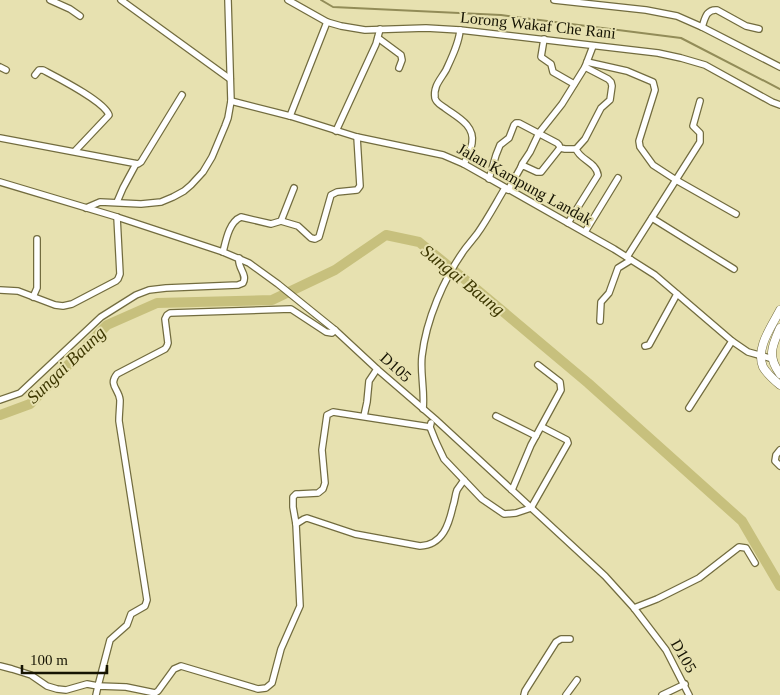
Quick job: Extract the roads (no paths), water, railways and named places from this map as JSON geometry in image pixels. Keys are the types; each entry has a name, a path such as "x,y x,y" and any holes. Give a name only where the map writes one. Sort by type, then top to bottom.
{"main road":[{"path":"780,310 764,340 761,356 763,367 780,384"},
{"path":"780,328 771,352 774,366 780,374"}],"street":[{"path":"50,0 80,16"},
{"path":"121,0 230,79"},
{"path":"86,208 100,202 141,204 161,202 184,191 203,172 212,157 225,126 231,101 228,0"},
{"name":"Lorong Wakaf Che Rani","path":"288,0 327,22 365,30 426,28 460,30 658,53 705,65 780,105"},
{"path":"554,0 663,12 702,27 780,67"},
{"path":"702,27 709,11 717,10 746,26 759,29"},
{"path":"290,116 327,22"},
{"path":"336,131 378,38 380,29"},
{"path":"460,30 459,39 445,71 435,88 435,97 438,103 469,127 472,142 464,164"},
{"path":"378,38 401,55 402,60 399,68"},
{"path":"544,39 541,57 551,64 553,72 574,84"},
{"path":"423,409 422,357 425,336 430,318 446,281 521,167 539,133 562,104 586,65 593,46"},
{"path":"560,148 576,148 584,139 601,108 610,100 611,82 586,65"},
{"path":"586,65 627,71 654,83 655,90 638,144 653,165 736,214"},
{"path":"36,75 39,70 43,70 79,90 107,111 109,115 75,152"},
{"path":"117,202 136,164 141,162 182,95"},
{"name":"Jalan Kampung Landak","path":"231,101 290,116 358,137 444,155 464,164 585,232 655,275 732,341 748,352 772,359"},
{"path":"600,321 601,302 609,293 618,268 629,259 652,218 700,142 700,133 693,126 700,101"},
{"path":"489,179 500,145 509,138 515,124 519,123 539,133 557,143 560,148"},
{"path":"222,252 231,228 238,218 242,217 271,224 280,221 298,226 311,238 315,239 318,237 331,195 337,192 359,189 358,137"},
{"path":"0,138 136,164"},
{"path":"521,167 524,166 536,172 541,172 560,148"},
{"path":"568,223 598,174 596,168 578,153 576,148"},
{"path":"585,232 618,178"},
{"name":"D105","path":"0,182 117,217 239,258 278,284 335,330 605,576 634,608 666,650 689,695"},
{"path":"280,221 294,188"},
{"path":"0,290 18,291 55,305 63,306 69,305 118,279 120,274 117,217"},
{"path":"652,218 734,269"},
{"path":"33,297 37,288 36,239"},
{"path":"0,400 20,392 101,317 136,296 149,290 238,285 243,283 245,275 238,262 239,258"},
{"path":"645,346 649,344 678,294"},
{"path":"96,695 111,639 127,625 130,614 144,607 146,600 119,420 120,400 114,385 114,377 165,349 168,343 165,319 166,315 170,313 291,309 326,332 332,333 335,330"},
{"path":"689,408 732,341"},
{"path":"512,490 536,436 561,390 560,382 538,365"},
{"path":"364,416 369,381 378,369"},
{"path":"0,666 31,675 47,686 66,690 87,684 126,687 155,693 175,668 182,666 258,689 266,688 273,679 281,649 300,605 293,500 299,494 318,493 324,487 322,450 327,415 333,412 430,427"},
{"path":"431,416 430,427 444,459 482,499 504,514 516,513 531,508 568,443 564,438 542,427"},
{"path":"496,416 536,436"},
{"path":"780,450 776,455 775,461 780,466"},
{"path":"296,524 307,518 355,534 420,546 427,545 434,543 441,537 448,523 457,491 464,480"},
{"path":"634,608 699,578 739,547 746,548 755,563"},
{"path":"524,695 556,642 561,639 570,639"},
{"path":"566,695 577,680"},
{"path":"662,695 685,684"}],"waterway":[{"path":"321,0 333,7 501,15 681,38 780,89"},
{"name":"Sungai Baung","path":"0,415 30,404 107,325 157,303 272,300 335,270 386,235 419,242 588,383 742,521 780,586"}]}
